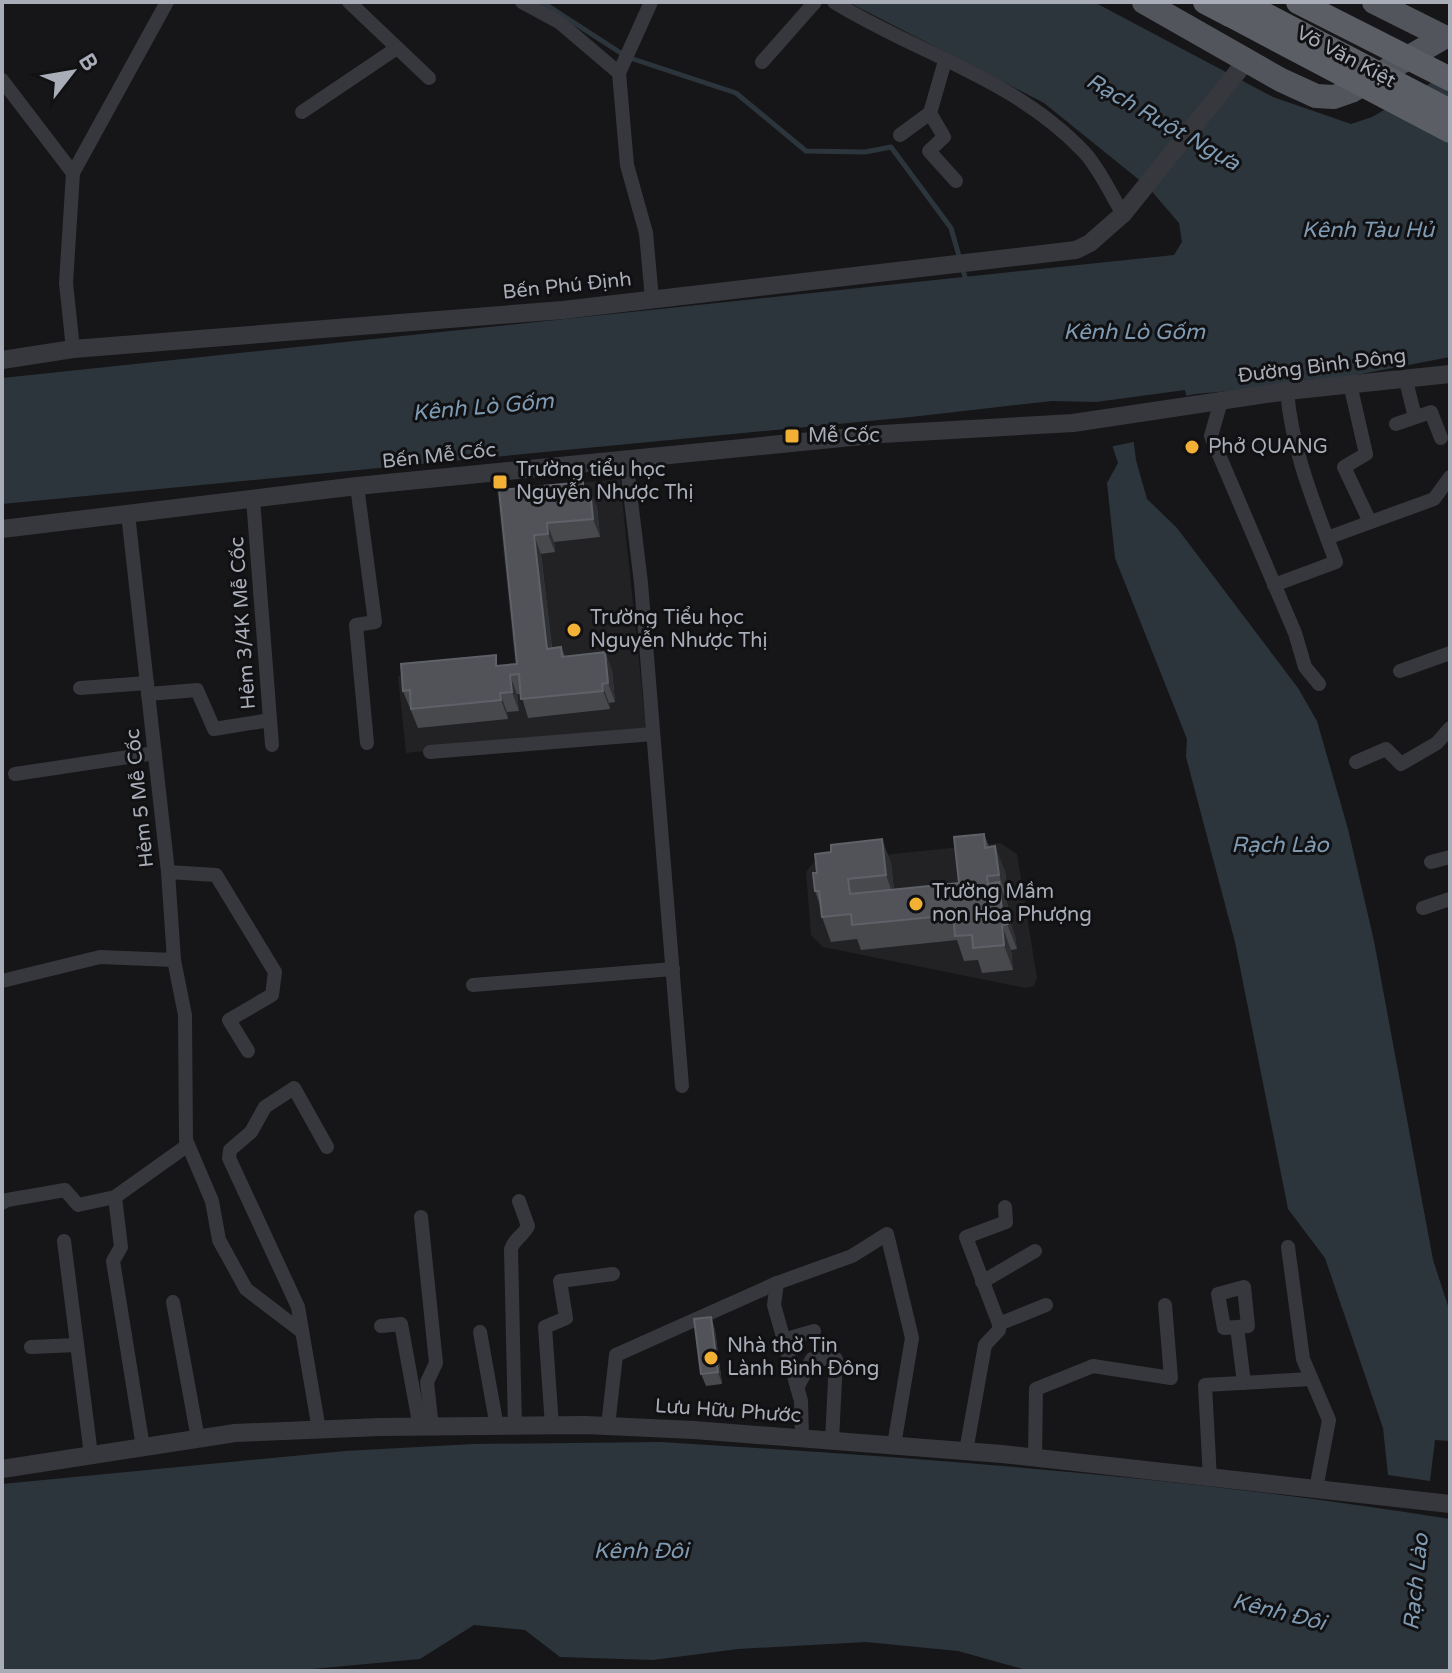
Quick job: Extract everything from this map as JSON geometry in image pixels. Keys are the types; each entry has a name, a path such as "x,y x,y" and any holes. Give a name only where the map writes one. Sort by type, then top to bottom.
{"highway":[{"name":"Võ Văn Kiệt","path":"1205,2 1236,8 1450,111"},
{"name":"Võ Văn Kiệt","path":"1296,2 1450,79"},
{"path":"1236,8 1450,131"}],"main road":[{"name":"Võ Văn Kiệt","path":"1144,2 1242,66 1316,96 1334,97 1351,91 1444,37 1374,2"},
{"path":"1242,66 1296,2"}],"street":[{"path":"73,349 66,283 73,173 167,2"},
{"path":"349,2 429,78"},
{"path":"522,2 559,22 619,73"},
{"path":"651,2 619,73 627,165 646,233 652,299"},
{"path":"762,62 815,2"},
{"path":"834,2 991,82 1040,112 1086,154 1123,214"},
{"path":"302,112 397,48"},
{"path":"900,135 930,113 945,61"},
{"name":"Bến Phú Định","path":"2,360 73,349 563,310 1076,250 1090,243 1123,214 1242,66"},
{"path":"2,80 73,173"},
{"path":"930,113 944,137 929,151 956,181"},
{"name":"Đường Bình Đông","path":"1073,423 1287,391 1450,374"},
{"path":"1405,377 1415,417"},
{"path":"1350,384 1366,454 1344,467 1370,522"},
{"path":"1274,585 1336,562 1308,491 1291,429 1287,391"},
{"path":"1221,401 1211,436 1295,633 1305,667 1319,684"},
{"path":"1396,424 1431,412 1441,438"},
{"name":"Bến Mễ Cốc","path":"2,529 357,486 626,459 882,434 1073,423"},
{"path":"626,459 641,583 682,1086"},
{"path":"1327,538 1434,499 1450,477"},
{"path":"357,486 375,622 356,625 367,743"},
{"name":"Hẻm 3/4K Mễ Cốc","path":"253,499 272,745"},
{"name":"Hẻm 5 Mễ Cốc","path":"128,514 168,872 174,960 185,1015 188,1145"},
{"path":"1400,671 1450,653"},
{"path":"80,688 197,690 214,729 270,720"},
{"path":"1356,762 1386,749 1401,764 1437,743 1450,728"},
{"path":"430,752 653,734"},
{"path":"15,774 155,753"},
{"path":"1431,862 1450,857"},
{"path":"168,872 216,875 275,972 272,995 229,1020 248,1051"},
{"path":"1423,908 1450,899"},
{"path":"2,981 100,957 174,960"},
{"path":"473,985 673,969"},
{"path":"319,1430 298,1307 229,1158 230,1150 251,1132 265,1107 294,1088 327,1147"},
{"path":"2,1203 65,1190 78,1205 115,1197 188,1145 212,1201 219,1240 246,1289 301,1331"},
{"path":"115,1197 121,1247 113,1261 143,1447"},
{"path":"506,1427 511,1249 513,1242 528,1226 519,1201"},
{"path":"966,1451 985,1345 999,1330 999,1324 966,1237 1006,1222 1005,1207"},
{"path":"421,1217 436,1363 427,1382 426,1428"},
{"path":"608,1426 616,1355 777,1283 852,1256 887,1234 912,1338 894,1445"},
{"path":"64,1241 91,1455"},
{"path":"1288,1247 1303,1359 1329,1420 1316,1489"},
{"path":"982,1282 1035,1251"},
{"path":"552,1426 545,1327 566,1318 560,1281 613,1274"},
{"path":"777,1283 774,1305 801,1401 802,1438"},
{"path":"173,1302 198,1439"},
{"path":"999,1324 1046,1305"},
{"path":"1035,1458 1036,1389 1093,1366 1171,1378 1165,1305"},
{"path":"381,1326 401,1324 426,1428"},
{"path":"1237,1327 1244,1383"},
{"path":"783,1340 814,1331"},
{"path":"480,1332 506,1427"},
{"path":"31,1347 77,1345"},
{"path":"797,1388 812,1359 836,1359 832,1441"},
{"path":"1210,1479 1205,1385 1311,1379"},
{"name":"Lưu Hữu Phước","path":"3,1464 91,1455 235,1433 608,1426 966,1451 1450,1504"}],"shaded area":[{"name":"Trường Tiểu học Nguyễn Nhược Thị","path":"620,479 646,728 406,753 398,676 515,664 497,491"},
{"name":"Trường Mầm non Hoa Phượng","path":"1000,843 1017,854 1037,978 1034,986 1026,988 823,947 811,935 806,872 814,862"}],"water":[{"path":"848,2 1094,2 1273,97 1351,124 1372,117 1450,72 1450,357 1314,383 1196,394 1129,406 1136,460 1147,499 1177,528 1298,688 1317,721 1348,829 1374,941 1433,1260 1450,1312 1450,1441 1435,1440 1430,1481 1388,1475 1383,1428 1325,1258 1288,1209 1235,942 1186,757 1187,739 1115,558 1107,483 1118,463 1098,402 1052,401 2,504 2,378 1174,255 1182,242 1179,223 1148,187 1044,103"},
{"name":"Kênh Đôi","path":"661,1442 1155,1480 1450,1519 1450,1671 1030,1671 958,1651 866,1642 738,1649 653,1660 560,1657 525,1630 474,1625 420,1659 291,1671 2,1671 2,1484 345,1451 473,1444"}],"pier":[{"path":"1185,390 1187,400 1134,409 1138,441 1109,447 1095,406 1074,405"}],"building":[{"path":"583,482 583,489 590,489 593,519 547,523 548,534 534,535 547,649 561,647 562,657 605,652 608,683 602,684 603,691 521,699 519,674 510,675 512,692 500,693 501,700 411,709 410,690 403,691 401,664 496,655 496,666 517,664 499,490"},
{"path":"984,834 985,848 995,846 999,875 987,876 988,884 999,882 1002,911 1006,911 1008,924 1002,925 1004,945 973,948 972,935 955,936 953,915 852,925 851,914 822,917 813,873 817,873 815,854 831,852 831,845 882,839 886,875 848,879 850,894 959,883 954,837"},
{"name":"Nhà thờ Tin Lành Bình Đông","path":"711,1317 718,1372 701,1374 694,1319"}],"waterway":[{"path":"542,2 627,57 736,93 806,151 865,152 891,147 951,228 967,284"}],"place":[{"name":"Mễ Cốc","path":"792,436"},
{"name":"Phở QUANG","path":"1192,447"},
{"name":"Trường tiểu học Nguyễn Nhược Thị","path":"500,482"},
{"name":"Trường Tiểu học Nguyễn Nhược Thị","path":"574,630"},
{"name":"Trường Mầm non Hoa Phượng","path":"916,904"},
{"name":"Nhà thờ Tin Lành Bình Đông","path":"711,1358"}],"water label":[{"name":"Rạch Ruột Ngựa","path":"1163,122"},
{"name":"Kênh Tàu Hủ","path":"1368,230"},
{"name":"Kênh Lò Gốm","path":"1134,332"},
{"name":"Kênh Lò Gốm","path":"483,407"},
{"name":"Rạch Lào","path":"1280,845"},
{"name":"Rạch Lào","path":"1416,1582"}]}
